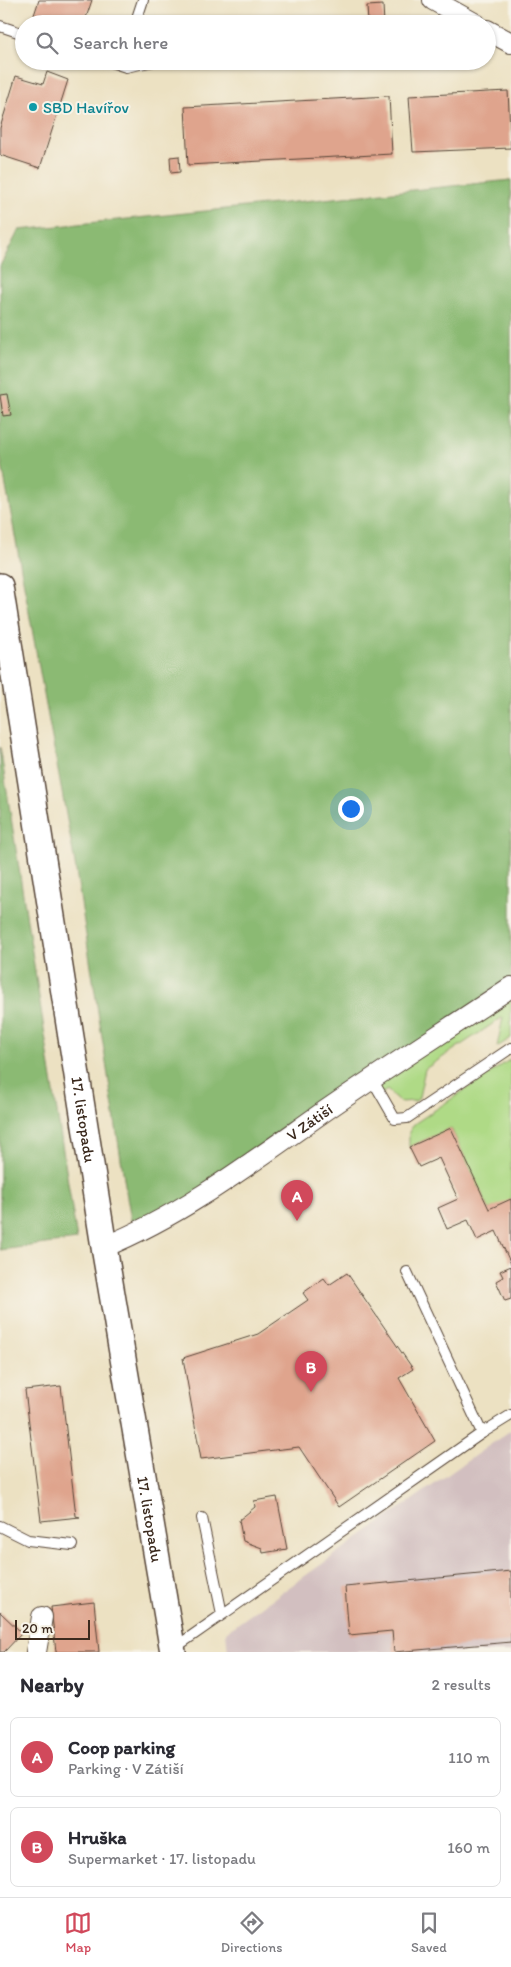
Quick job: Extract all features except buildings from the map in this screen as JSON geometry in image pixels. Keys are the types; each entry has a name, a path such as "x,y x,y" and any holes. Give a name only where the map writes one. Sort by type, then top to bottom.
{"street":[{"path":"433,0 460,15"},
{"path":"496,35 511,43"},
{"name":"17. listopadu","path":"0,586 104,1247 173,1651"},
{"name":"V Zátiší","path":"104,1247 133,1235 184,1206 260,1157 372,1079 511,987"},
{"path":"36,1652 42,1617"}],"lane":[{"path":"138,15 143,0"},
{"path":"0,26 15,31"},
{"path":"372,1079 395,1119 407,1118 511,1048"},
{"path":"407,1272 482,1433"},
{"path":"173,1651 222,1614 482,1433 511,1415"},
{"path":"202,1518 222,1614"},
{"path":"0,1526 28,1540 72,1545"}],"shaded area":[{"path":"511,1430 511,1652 228,1652 226,1632"}],"green space":[{"path":"511,180 511,994 386,1073 148,1238 132,1225 74,858 0,454 0,266 19,230"},
{"path":"0,747 77,1240 0,1250"},
{"path":"511,996 511,1038 497,1047 503,1017 425,1069 419,1097 416,1101 400,1102 387,1090 373,1100 367,1086"},
{"path":"511,1059 511,1204 489,1209 451,1128 409,1147 409,1132 414,1124"}],"place":[{"name":"SBD Havířov","path":"33,107"},
{"name":"Coop parking","path":"297,1221"},
{"name":"Hruška","path":"311,1392"}]}
